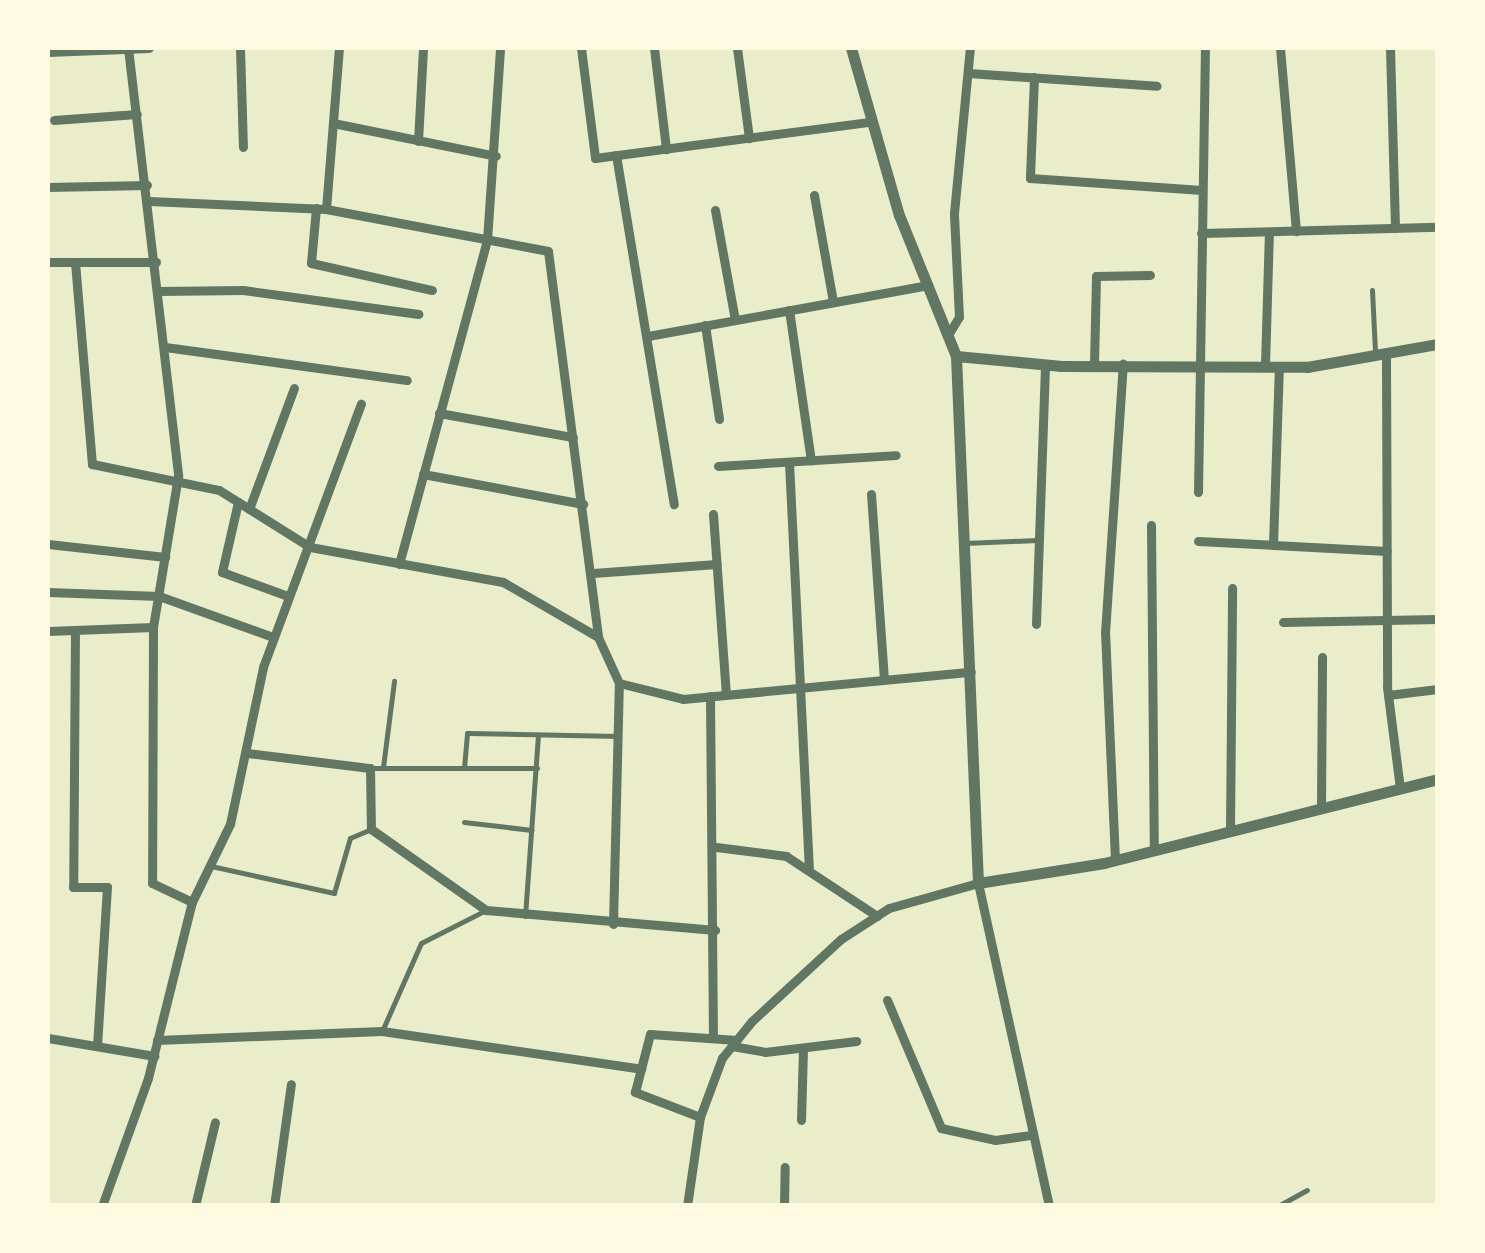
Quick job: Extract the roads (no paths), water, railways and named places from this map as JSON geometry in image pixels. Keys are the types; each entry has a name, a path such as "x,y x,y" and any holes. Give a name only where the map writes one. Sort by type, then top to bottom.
{"street":[{"path":"128,48 149,200 178,476 154,627 152,883 192,902"},
{"path":"48,52 149,48"},
{"path":"240,48 243,147"},
{"path":"338,48 333,123 311,264 432,290"},
{"path":"418,141 423,48"},
{"path":"399,564 488,240 500,48"},
{"path":"581,48 595,158 870,122"},
{"path":"654,48 666,149"},
{"path":"737,48 749,138"},
{"path":"850,48 870,122 956,356 978,883 1050,1206"},
{"path":"948,335 960,317 954,213 970,48"},
{"path":"1198,492 1195,362 1205,48"},
{"path":"1280,48 1296,231"},
{"path":"1390,48 1395,228"},
{"path":"968,73 1157,86"},
{"path":"1034,78 1030,178 1202,190"},
{"path":"54,120 137,114"},
{"path":"333,123 496,156"},
{"path":"616,155 674,504"},
{"path":"48,187 147,185"},
{"path":"814,195 833,302"},
{"path":"149,200 321,208 548,251 593,573 598,636 619,683 612,924"},
{"path":"715,210 735,320"},
{"path":"1201,234 1438,226"},
{"path":"1265,365 1269,232"},
{"path":"48,262 156,262"},
{"path":"75,262 92,464 178,476 238,502 310,547 504,582 598,636"},
{"path":"1094,364 1096,276 1150,274"},
{"path":"648,336 928,285"},
{"path":"159,291 242,290 418,314"},
{"path":"789,310 811,460"},
{"path":"706,326 719,420"},
{"path":"956,356 1044,364 1195,362 1279,366 1381,359 1438,344"},
{"path":"165,348 407,380"},
{"path":"1381,359 1388,696 1400,788"},
{"path":"1115,860 1105,633 1123,363"},
{"path":"1036,624 1044,364"},
{"path":"1272,545 1279,366"},
{"path":"249,509 294,388"},
{"path":"102,1206 154,1056 192,902 210,866 247,753 273,638 361,404"},
{"path":"439,414 572,437"},
{"path":"718,466 896,455"},
{"path":"789,462 809,868"},
{"path":"423,474 583,504"},
{"path":"871,494 884,680"},
{"path":"238,502 222,572 288,596"},
{"path":"713,514 726,695"},
{"path":"1151,525 1154,850"},
{"path":"1198,540 1386,551"},
{"path":"48,544 165,557"},
{"path":"593,573 717,564"},
{"path":"1230,830 1232,588"},
{"path":"48,592 158,596 273,638"},
{"path":"1283,622 1386,624 1438,619"},
{"path":"48,631 154,627"},
{"path":"75,630 73,888 106,887 97,1046"},
{"path":"1321,807 1322,658"},
{"path":"619,683 710,696 971,672"},
{"path":"1388,696 1438,689"},
{"path":"710,696 716,846 713,1032"},
{"path":"247,753 370,768 371,828 486,910 715,930"},
{"path":"687,1206 700,1116 735,1043 840,938 877,916 978,883 1115,860 1438,779"},
{"path":"716,846 809,868 877,916"},
{"path":"888,1000 941,1128 996,1140 1032,1135"},
{"path":"158,1040 382,1031 641,1069"},
{"path":"700,1116 635,1092 650,1034 713,1032 735,1043 803,1048 856,1041"},
{"path":"48,1038 154,1056"},
{"path":"801,1120 803,1048"},
{"path":"274,1206 291,1084"},
{"path":"195,1206 215,1122"},
{"path":"784,1167 784,1206"}],"lane":[{"path":"1372,290 1381,359"},
{"path":"965,543 1036,540"},
{"path":"383,768 394,681"},
{"path":"464,768 467,733 620,736"},
{"path":"524,916 538,734"},
{"path":"370,768 538,768"},
{"path":"464,822 532,830"},
{"path":"210,866 334,892 350,838 371,828"},
{"path":"382,1031 420,943 486,910"},
{"path":"1278,1206 1307,1190"}]}
